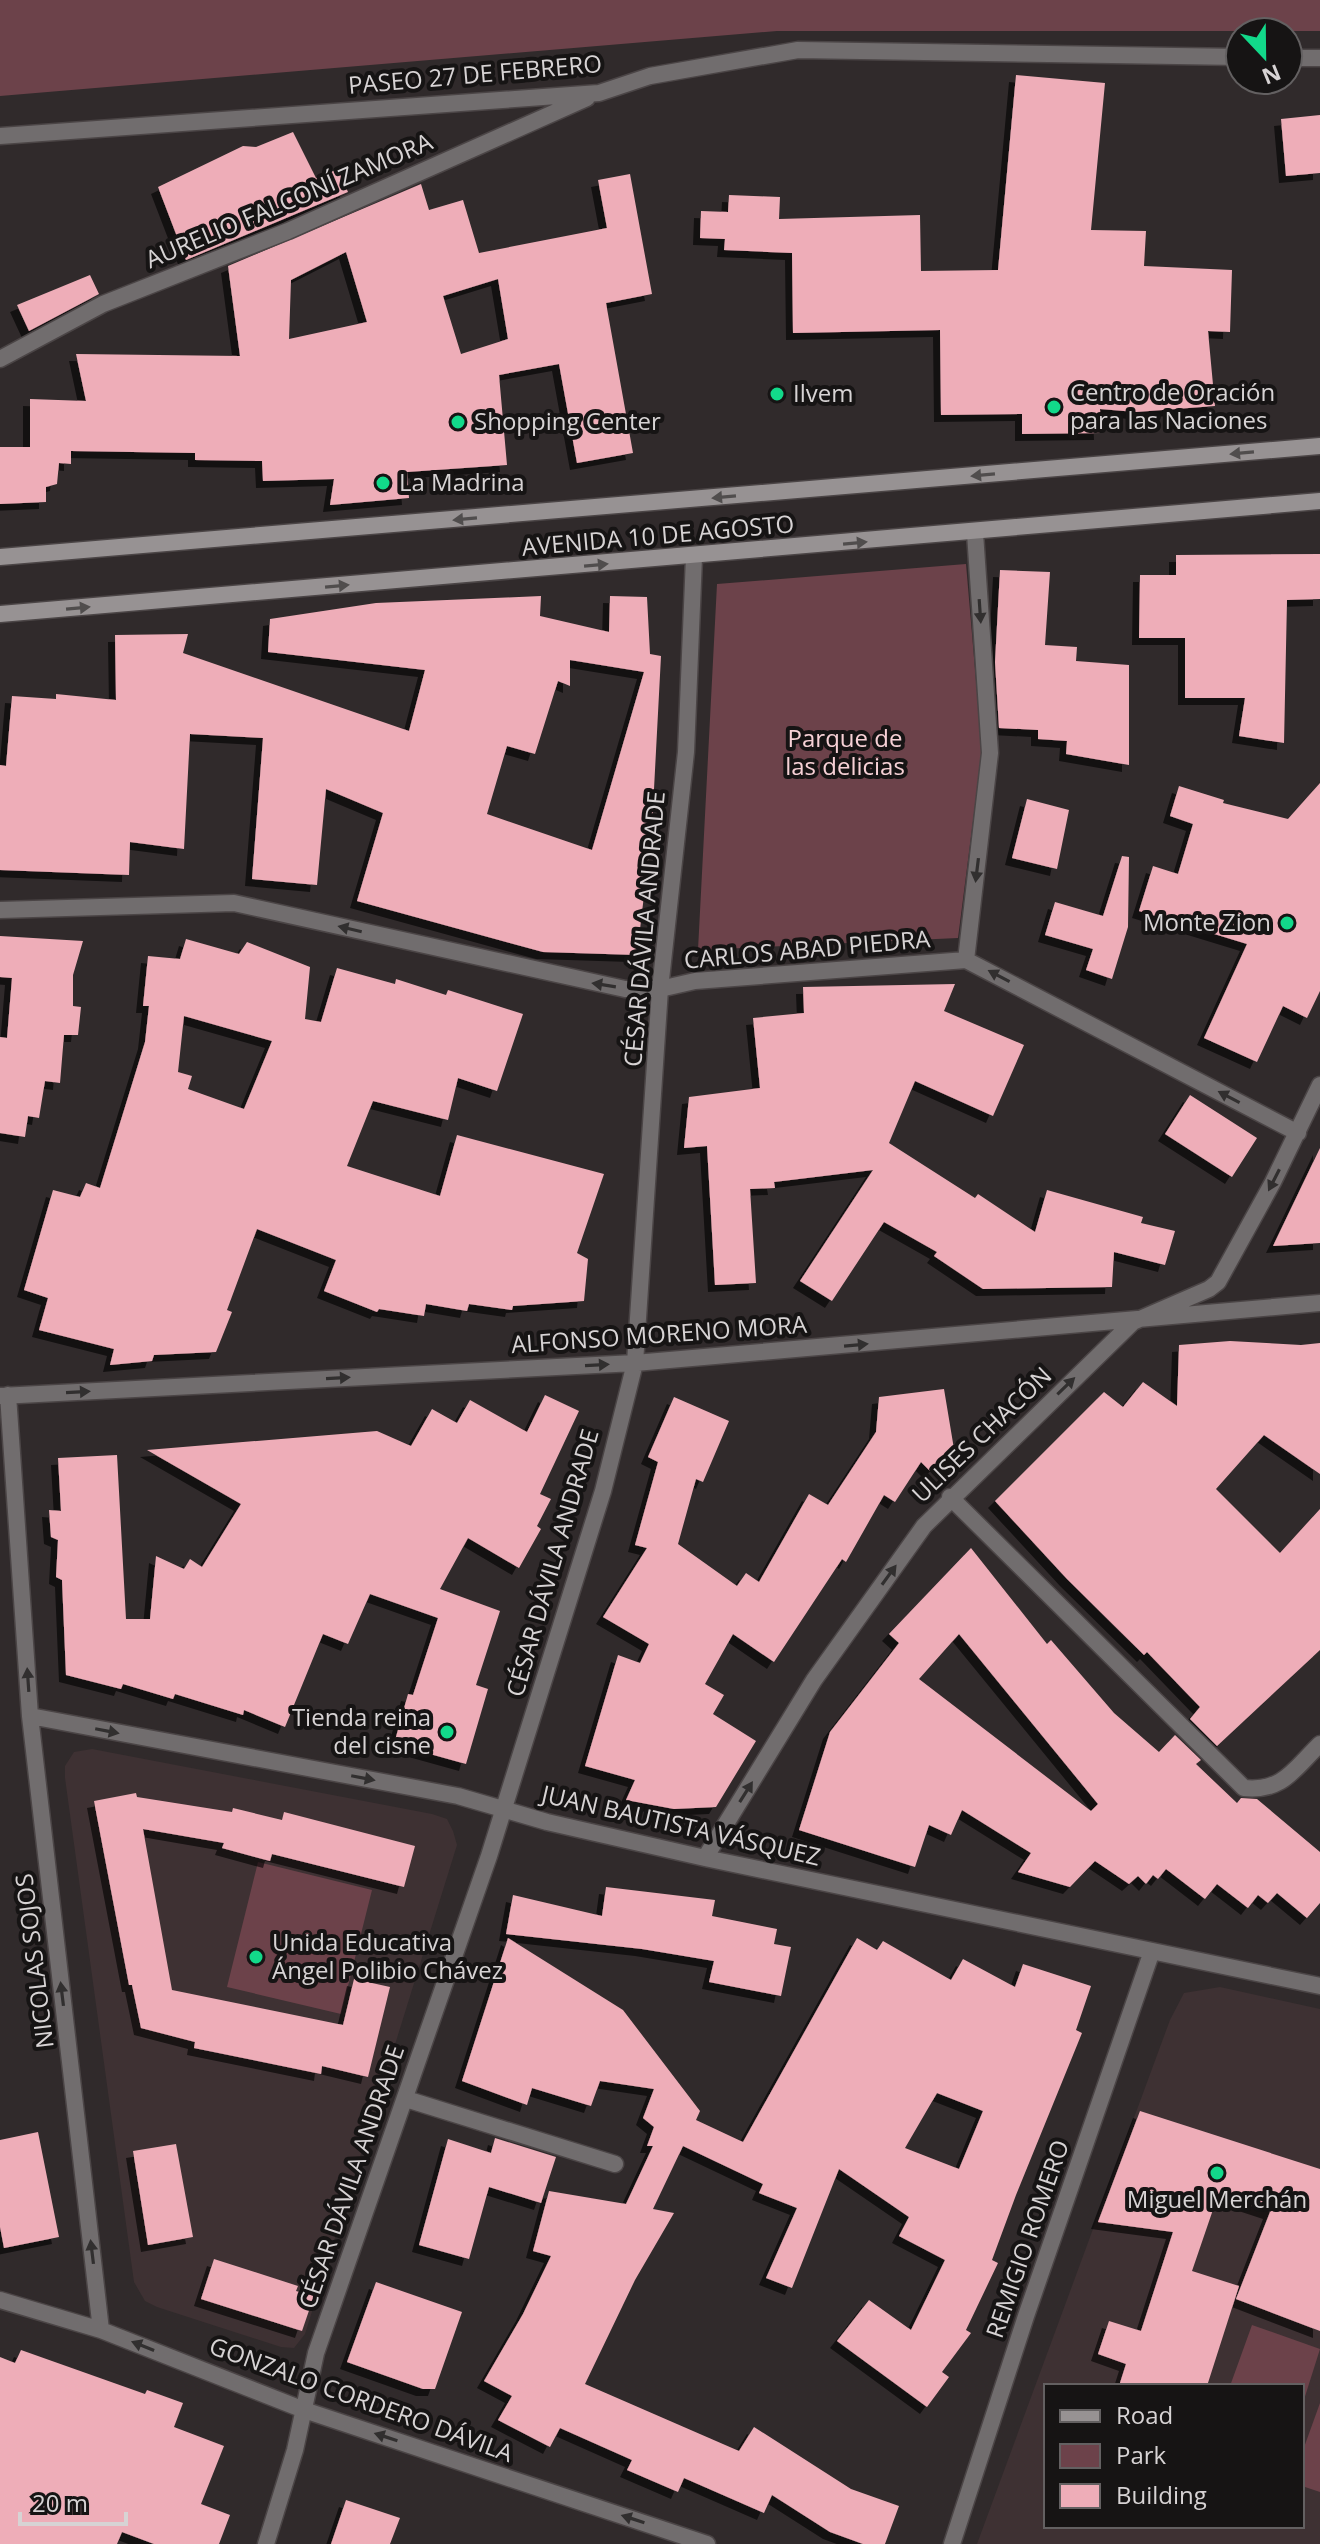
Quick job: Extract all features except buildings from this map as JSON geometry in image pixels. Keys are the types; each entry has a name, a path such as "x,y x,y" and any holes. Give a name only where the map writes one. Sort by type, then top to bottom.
{"main road":[{"name":"AVENIDA 10 DE AGOSTO","path":"0,557 1320,446"},
{"name":"AVENIDA 10 DE AGOSTO","path":"0,614 975,533 1320,501"}],"street":[{"name":"PASEO 27 DE FEBRERO","path":"0,136 599,93 650,76 798,50 1224,57"},
{"name":"AURELIO FALCONÍ ZAMORA","path":"0,359 103,304 288,231 599,93"},
{"path":"966,960 990,753 975,533"},
{"name":"CÉSAR DÁVILA ANDRADE","path":"266,2544 304,2410 316,2353 406,2099 502,1808 603,1491 635,1363 660,989 686,752 694,557"},
{"name":"CARLOS ABAD PIEDRA","path":"0,910 234,903 597,985 660,989 695,981 966,960 1298,1133"},
{"name":"ULISES CHACÓN","path":"705,1858 814,1680 924,1526 950,1497 1133,1322 1209,1289 1218,1282 1298,1133 1320,1085"},
{"name":"ALFONSO MORENO MORA","path":"4,1396 635,1363 1133,1322 1320,1303"},
{"name":"NICOLAS SOJOS","path":"4,1396 30,1716 101,2330"},
{"path":"950,1497 1244,1788 1263,1790 1278,1785 1320,1744"},
{"name":"JUAN BAUTISTA VÁSQUEZ","path":"30,1716 458,1796 547,1822 705,1858 1320,1986"},
{"name":"REMIGIO ROMERO","path":"952,2544 1026,2316 1152,1951"},
{"path":"406,2099 615,2164"},
{"name":"GONZALO CORDERO DÁVILA","path":"0,2300 101,2330 304,2410 707,2544"}],"shaded area":[{"name":"Unida Educativa Ángel Polibio Chávez","path":"92,1749 432,1814 447,1819 453,1831 457,1845 305,2334 294,2348 281,2347 157,2307 145,2301 134,2282 65,1778 65,1766 74,1752"},
{"name":"Miguel Merchán","path":"1220,1987 1320,2009 1320,2544 977,2544 1170,2020 1184,1993"}],"green space":[{"path":"0,0 1320,0 1320,31 1304,31 1304,16 1224,16 1224,31 777,31 0,96"},
{"name":"Parque de las delicias","path":"966,564 982,751 958,938 698,950 717,584"},
{"path":"258,1862 372,1890 341,2014 227,1987"},
{"path":"1252,2325 1320,2349 1304,2400 1304,2384 1231,2384"},
{"path":"1320,2403 1320,2492 1304,2487 1304,2447"}],"place":[{"name":"Ilvem","path":"777,394"},
{"name":"Centro de Oración para las Naciones","path":"1054,407"},
{"name":"Shopping Center","path":"458,422"},
{"name":"La Madrina","path":"383,483"},
{"name":"Monte Zion","path":"1287,923"},
{"name":"Tienda reina del cisne","path":"447,1732"},
{"name":"Unida Educativa Ángel Polibio Chávez","path":"256,1957"},
{"name":"Miguel Merchán","path":"1217,2173"}]}
